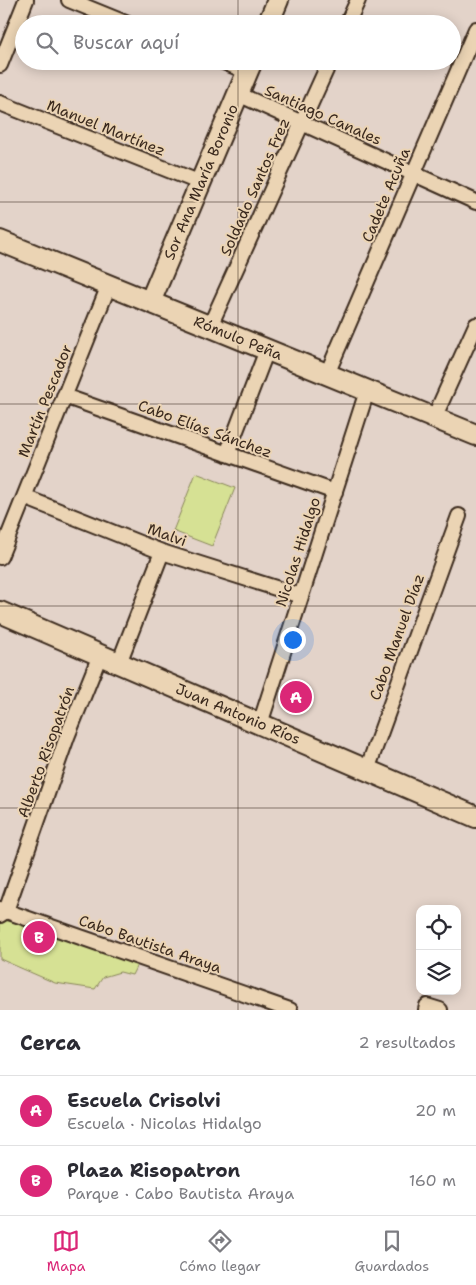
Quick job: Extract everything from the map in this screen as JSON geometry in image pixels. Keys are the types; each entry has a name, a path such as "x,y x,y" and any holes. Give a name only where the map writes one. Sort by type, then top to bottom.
{"street":[{"path":"20,15 26,0"},
{"path":"69,0 106,15"},
{"path":"272,15 278,0"},
{"path":"351,15 358,0"},
{"path":"0,65 15,28"},
{"name":"Cadete Acuña","path":"461,64 476,29"},
{"name":"Sor Ana María Boronio","path":"150,302 249,70"},
{"name":"Soldado Santos Frez","path":"210,326 326,70"},
{"name":"Cadete Acuña","path":"327,374 458,70"},
{"name":"Santiago Canales","path":"238,94 476,202"},
{"name":"Manuel Martínez","path":"0,103 201,183"},
{"name":"Rómulo Peña","path":"1,244 109,285 476,435"},
{"name":"Martín Pescador","path":"0,557 109,285"},
{"path":"434,418 476,325"},
{"path":"226,454 267,350"},
{"name":"Nicolas Hidalgo","path":"260,724 367,391"},
{"name":"Cabo Elías Sánchez","path":"64,396 335,492"},
{"name":"Malvi","path":"24,498 162,552 301,596"},
{"name":"Cabo Manuel Díaz","path":"367,770 459,516"},
{"path":"119,663 162,552"},
{"name":"Juan Antonio Ríos","path":"0,612 476,816"},
{"name":"Alberto Risopatrón","path":"2,912 100,655"},
{"name":"Cabo Bautista Araya","path":"2,912 290,1010"}],"green space":[{"path":"196,473 235,488 212,546 173,531"},
{"path":"0,915 140,959 132,975 120,972 103,977 95,989 55,983 0,959"}],"place":[{"name":"Escuela Crisolvi","path":"296,697"},
{"name":"Plaza Risopatron","path":"39,937"}]}
